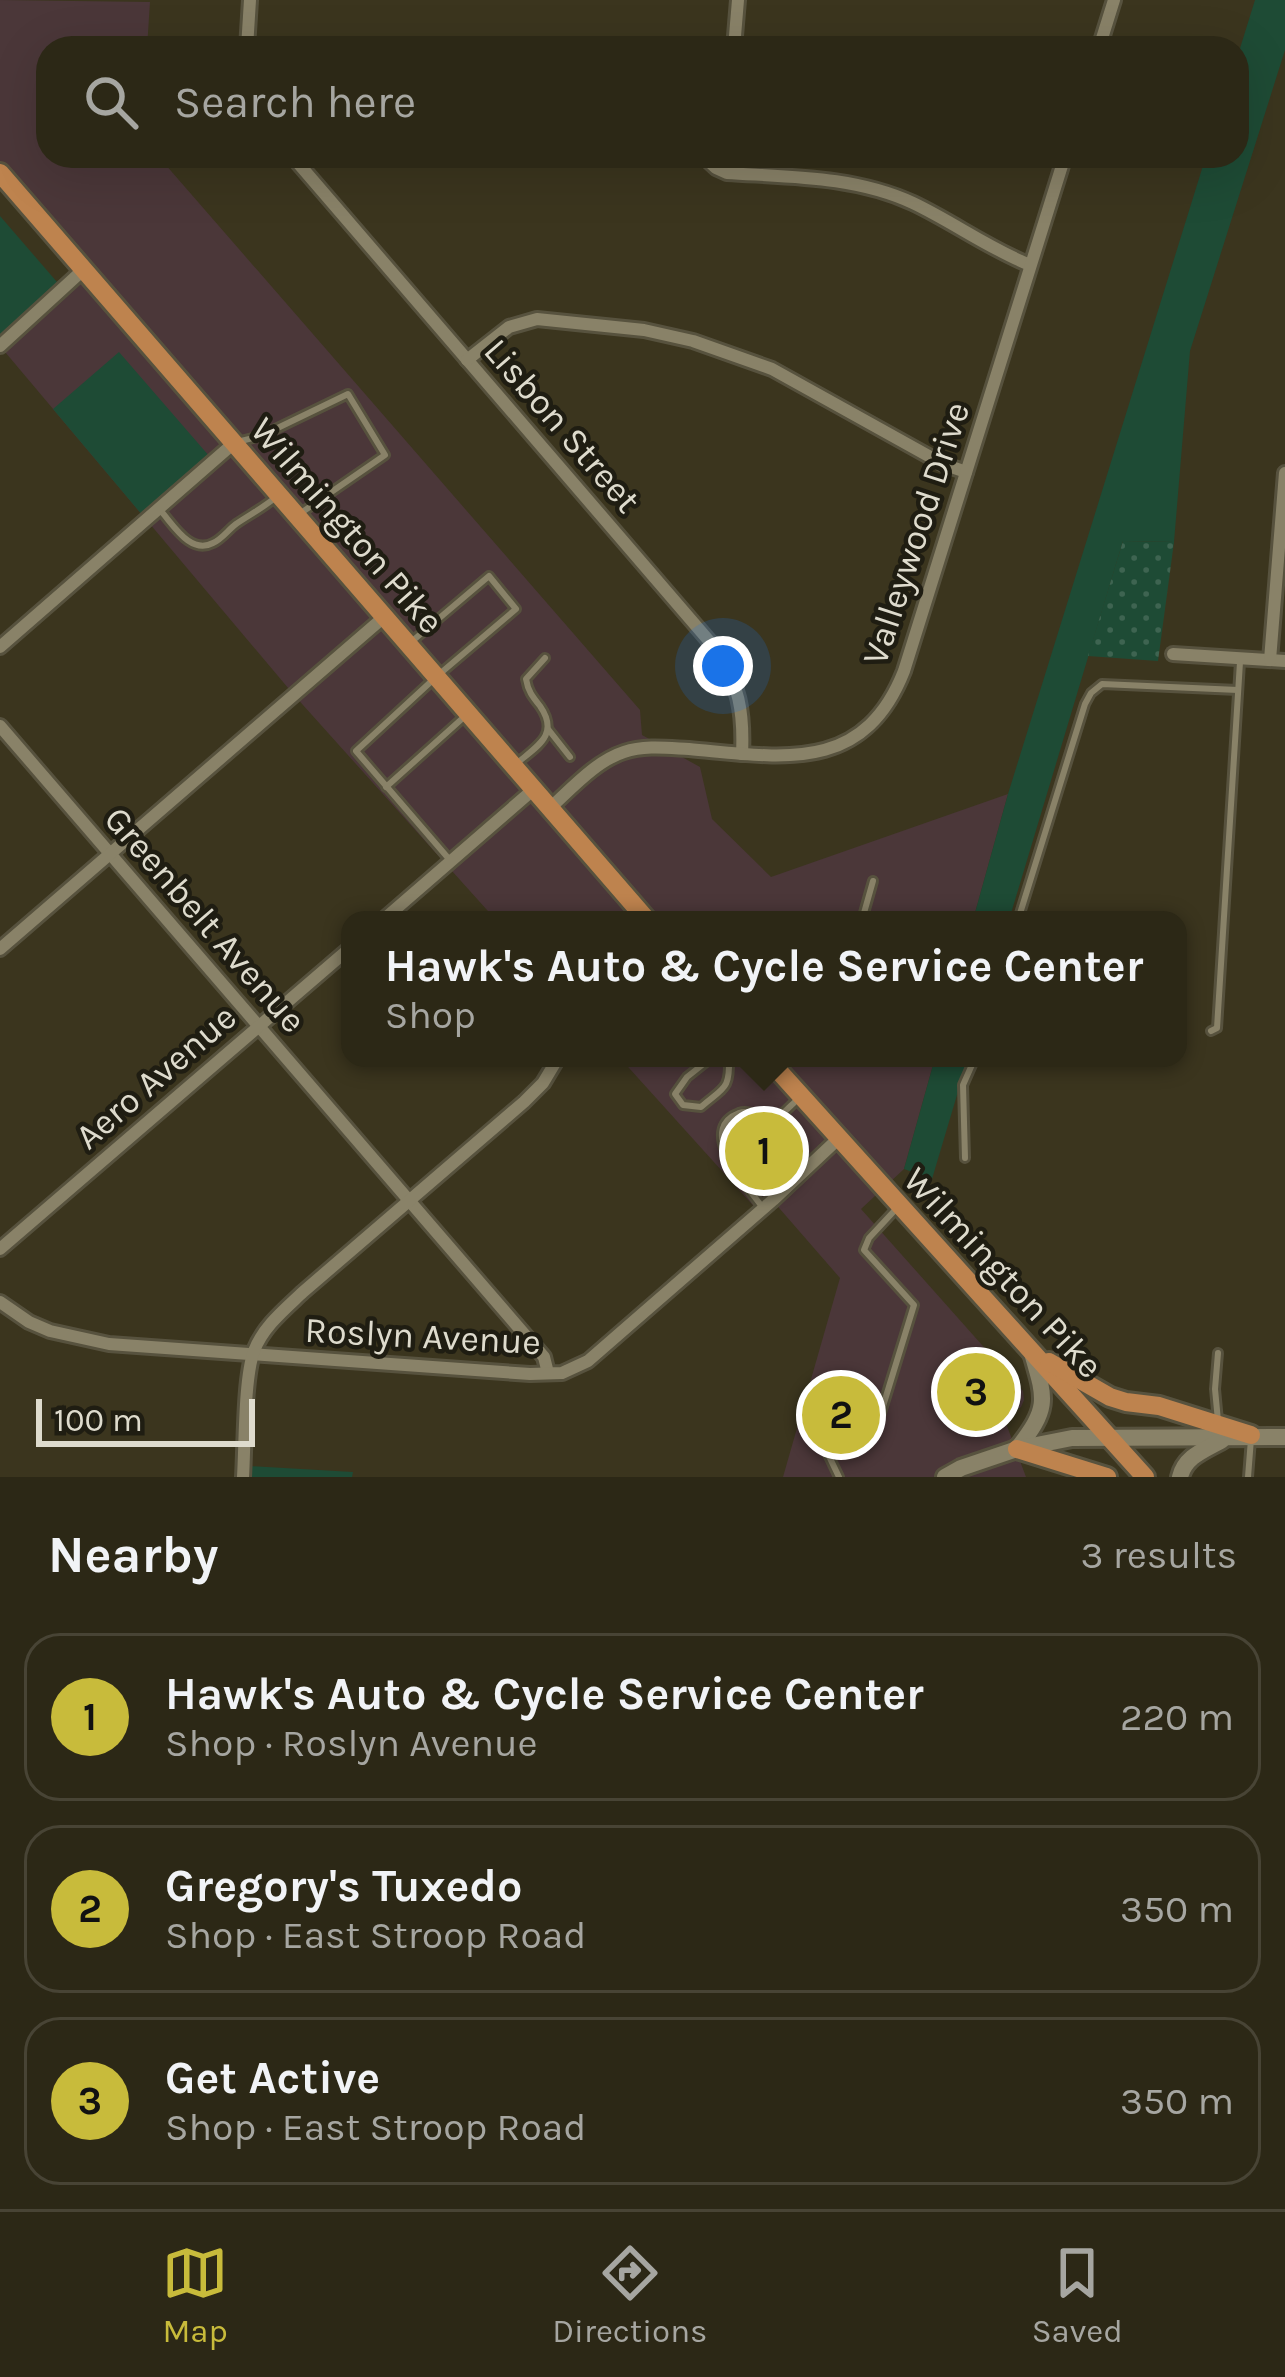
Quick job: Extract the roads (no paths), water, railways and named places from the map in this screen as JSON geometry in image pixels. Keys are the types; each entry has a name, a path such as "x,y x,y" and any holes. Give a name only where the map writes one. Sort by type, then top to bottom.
{"main road":[{"name":"Wilmington Pike","path":"0,173 639,911"},
{"name":"Wilmington Pike","path":"774,1067 1145,1477"},
{"path":"1032,1352 1110,1397 1159,1406 1221,1433"},
{"path":"1017,1449 1035,1426 1045,1397 1032,1352"},
{"path":"1180,1477 1190,1458 1221,1433"},
{"path":"945,1477 1017,1449 1072,1438 1221,1433 1285,1437"},
{"path":"1017,1449 1107,1477"}],"street":[{"path":"248,36 250,0"},
{"path":"735,36 738,0"},
{"path":"1104,36 1114,0"},
{"name":"Lisbon Street","path":"302,168 716,649 741,702 742,754"},
{"path":"716,168 881,191 1030,265"},
{"name":"Valleywood Drive","path":"550,808 605,760 626,751 662,747 792,757 815,754 838,747 871,725 886,707 904,671 1061,168"},
{"path":"0,346 83,270"},
{"path":"467,360 500,334 537,319 644,330 693,341 772,369 926,455 966,472"},
{"path":"0,647 234,443"},
{"path":"1270,660 1285,473"},
{"path":"0,949 384,617"},
{"path":"1173,654 1285,662"},
{"name":"Greenbelt Avenue","path":"0,726 544,1357 548,1373"},
{"path":"393,911 534,789"},
{"name":"Aero Avenue","path":"0,1249 341,956"},
{"path":"243,1477 252,1354 274,1319 543,1083 553,1067"},
{"name":"Roslyn Avenue","path":"0,1302 29,1322 79,1339 548,1373 576,1368 838,1139"}],"lane":[{"path":"234,443 261,436 348,394 385,454 296,516"},
{"path":"160,510 185,538 205,545 279,495"},
{"path":"408,645 489,576 517,609 356,751 451,861"},
{"path":"513,766 544,740 548,729 548,718 526,688 526,679 544,658"},
{"path":"1211,1031 1217,1028 1240,658"},
{"path":"1021,911 1091,693 1102,684 1238,690"},
{"path":"386,787 468,714"},
{"path":"548,729 570,757"},
{"path":"865,911 874,881"},
{"path":"701,1067 678,1087 675,1094 683,1105 701,1107 730,1079 729,1067"},
{"path":"965,1158 963,1085 971,1067"},
{"path":"764,1208 741,1179 720,1136 724,1125 738,1114 777,1118 801,1097"},
{"path":"839,1477 827,1452 876,1429 914,1305 864,1250 868,1238 899,1207"},
{"path":"1218,1353 1215,1406 1221,1433"},
{"path":"1248,1477 1251,1436"}],"place":[{"name":"Hawk's Auto & Cycle Service Center","path":"764,1151"},
{"name":"Get Active","path":"976,1392"},
{"name":"Gregory's Tuxedo","path":"841,1415"}]}
